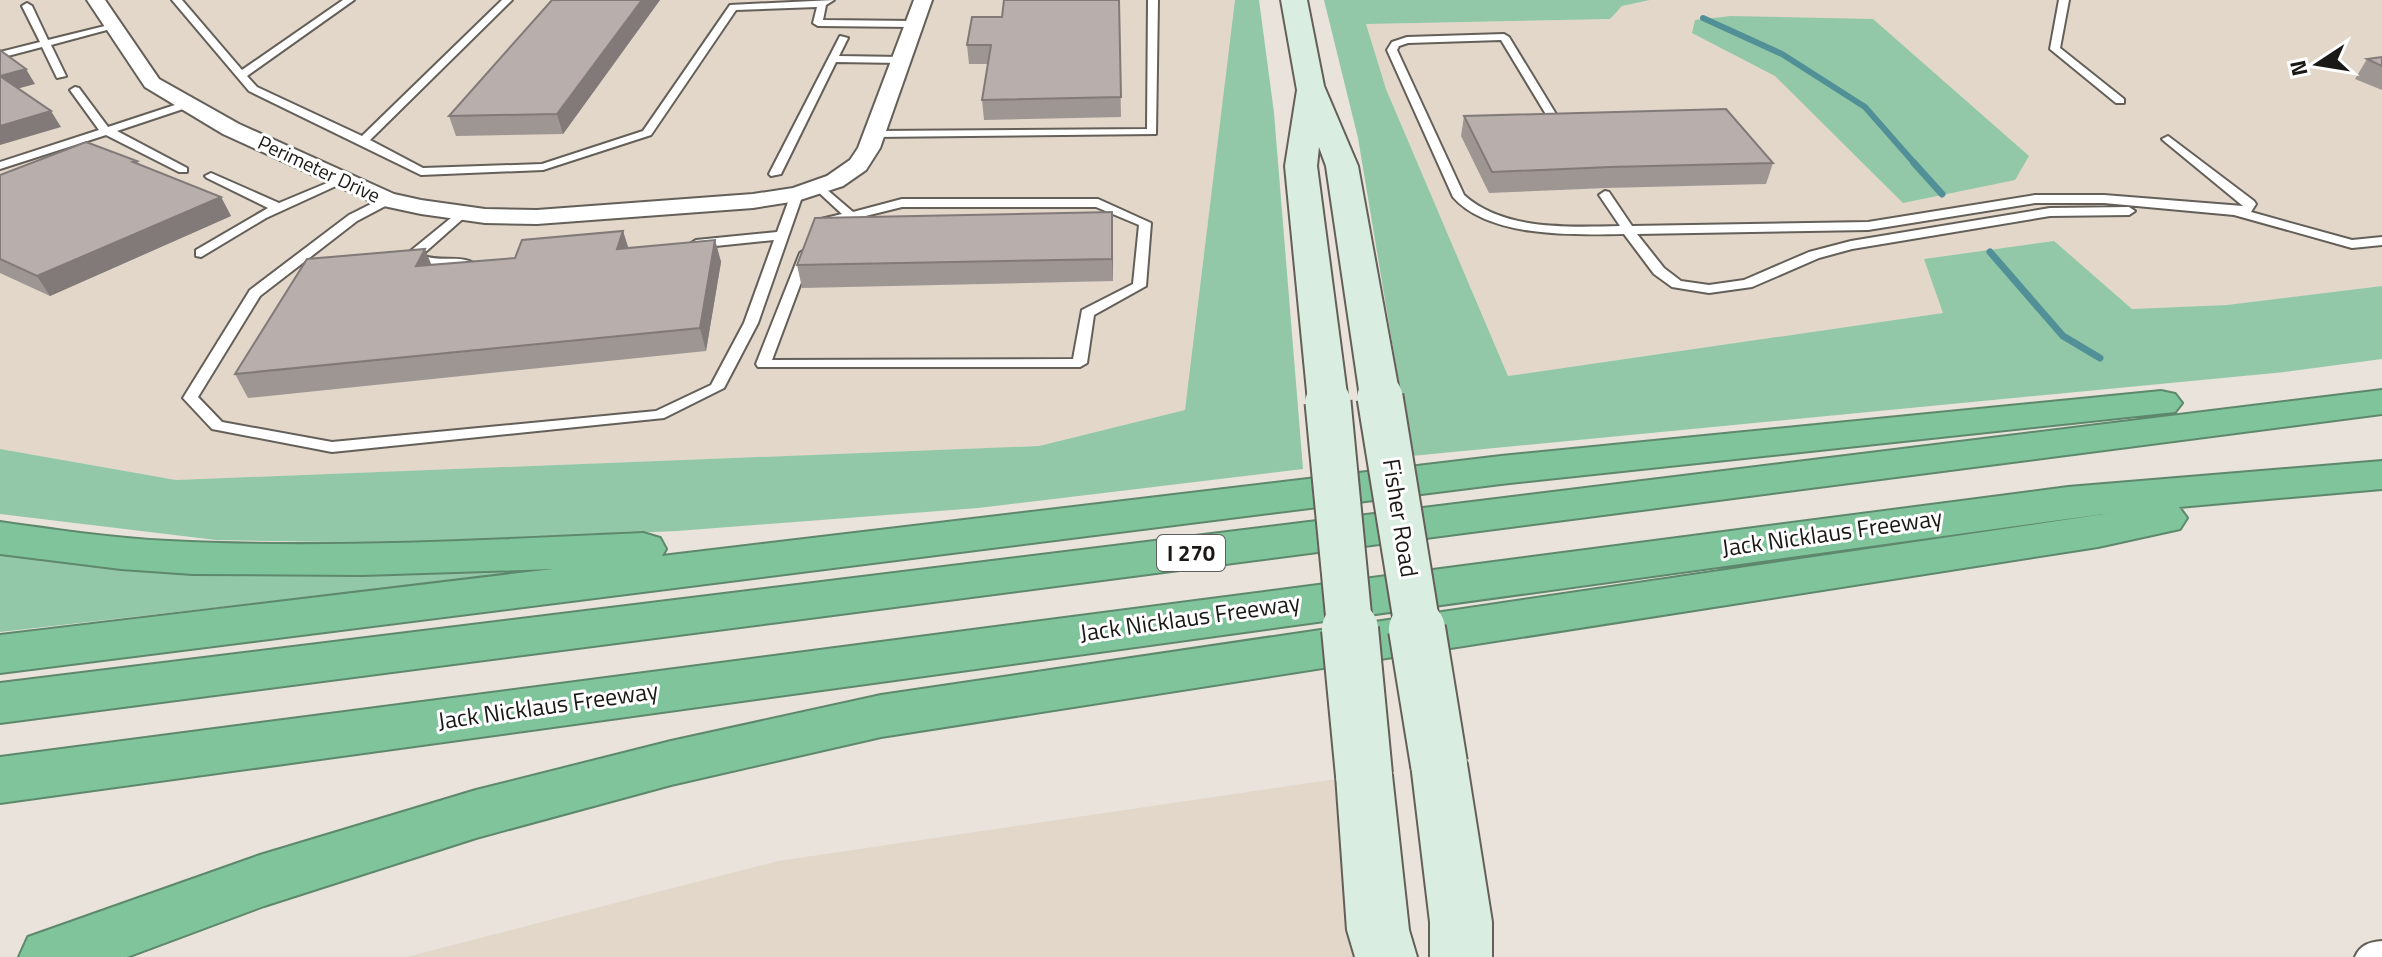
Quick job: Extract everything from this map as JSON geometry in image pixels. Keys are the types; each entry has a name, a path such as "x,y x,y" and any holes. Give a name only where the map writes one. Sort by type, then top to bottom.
{"highway":[{"path":"0,654 1501,470 1961,421 2382,383"},
{"name":"I 270","path":"0,703 2103,440 2382,402"},
{"path":"50,957 260,881 476,814 671,763 881,716 2098,531 2372,477"},
{"name":"Jack Nicklaus Freeway","path":"0,780 2068,502 2372,477"},
{"path":"0,538 85,550 191,558 329,559 466,557 985,534"}],"main road":[{"name":"Fisher Road","path":"1294,0 1310,86 1342,166 1439,764 1461,922 1461,957"},
{"name":"Fisher Road","path":"1310,86 1301,166 1328,402 1378,930 1386,957"}],"street":[{"name":"Perimeter Drive","path":"96,0 152,83 231,129 387,200 462,213 537,217 678,209 817,187"},
{"path":"817,187 858,165 874,134 923,0"}],"lane":[{"path":"177,0 253,89 421,172 543,167 647,133 733,7 826,2 818,23 914,24"},
{"path":"241,75 349,0"},
{"path":"363,141 507,0"},
{"path":"874,134 1152,132 1153,0"},
{"path":"2064,0 2055,49 2120,101"},
{"path":"27,6 61,76"},
{"path":"0,55 113,27"},
{"path":"1557,124 1504,37 1407,40 1395,44 1392,50 1459,197 1470,207 1503,222 1536,228 1629,231 1868,226 2035,199 2104,199 2235,211 2352,244 2382,241"},
{"path":"775,174 843,38"},
{"path":"833,59 901,60"},
{"path":"75,90 104,129 183,170"},
{"path":"0,166 104,129 188,104"},
{"path":"1605,195 1659,271 1677,284 1709,289 1747,284 1814,255 1851,245 2050,212 2247,209 2250,204 2168,139"},
{"path":"211,176 261,202 278,207"},
{"path":"201,253 278,207 343,180"},
{"path":"387,200 353,218 255,293 190,398 217,426 332,447 659,415 717,388 751,323 782,235 817,187 851,216"},
{"path":"902,203 1098,203 1145,223 1139,286 1087,313 1080,363 763,364 816,224 851,216 902,203"},
{"path":"413,256 462,213"},
{"path":"679,246 782,235"},
{"path":"398,257 413,256 429,263 482,264"},
{"path":"291,265 322,263"},
{"path":"2366,957 2382,951"}],"shaded area":[{"path":"0,0 1235,0 1185,410 1039,446 176,480 0,449"},
{"path":"1650,0 2382,0 2382,286 2227,305 2132,309 2053,241 1924,259 1944,313 1508,376 1386,89 1366,24 1610,19 1622,6"},
{"path":"1364,775 1386,957 407,957 778,861"}],"green space":[{"path":"1235,0 1259,0 1274,113 1303,469 978,508 677,531 398,543 216,540 0,514 0,449 176,480 1039,446 1185,410"},
{"path":"1324,0 1650,0 1622,6 1610,19 1366,24 1386,89 1508,376 1943,313 1924,259 2054,241 2132,309 2227,305 2382,286 2382,359 2285,372 1411,456 1358,138"},
{"path":"1731,16 1873,19 2029,156 2015,180 1903,203 1775,76 1692,33 1695,20"},
{"path":"0,551 543,562 539,571 0,632"}],"building":[{"path":"552,0 642,0 557,114 449,116"},
{"path":"1004,0 1119,0 1121,97 982,100 991,45 967,45 972,17 1002,17"},
{"path":"0,50 26,69 0,76"},
{"path":"2382,57 2382,66 2367,59"},
{"path":"0,76 51,111 0,126"},
{"path":"1726,109 1773,163 1492,172 1464,116"},
{"path":"86,142 221,197 37,276 0,259 0,175"},
{"path":"1112,212 1112,259 797,265 815,218"},
{"path":"623,231 617,249 715,240 700,328 235,374 307,259 425,249 416,266 515,258 522,240"}],"waterway":[{"path":"1703,18 1782,54 1865,107 1916,165"},
{"path":"1914,163 1942,194"},
{"path":"1990,252 2063,336 2100,358"}]}
